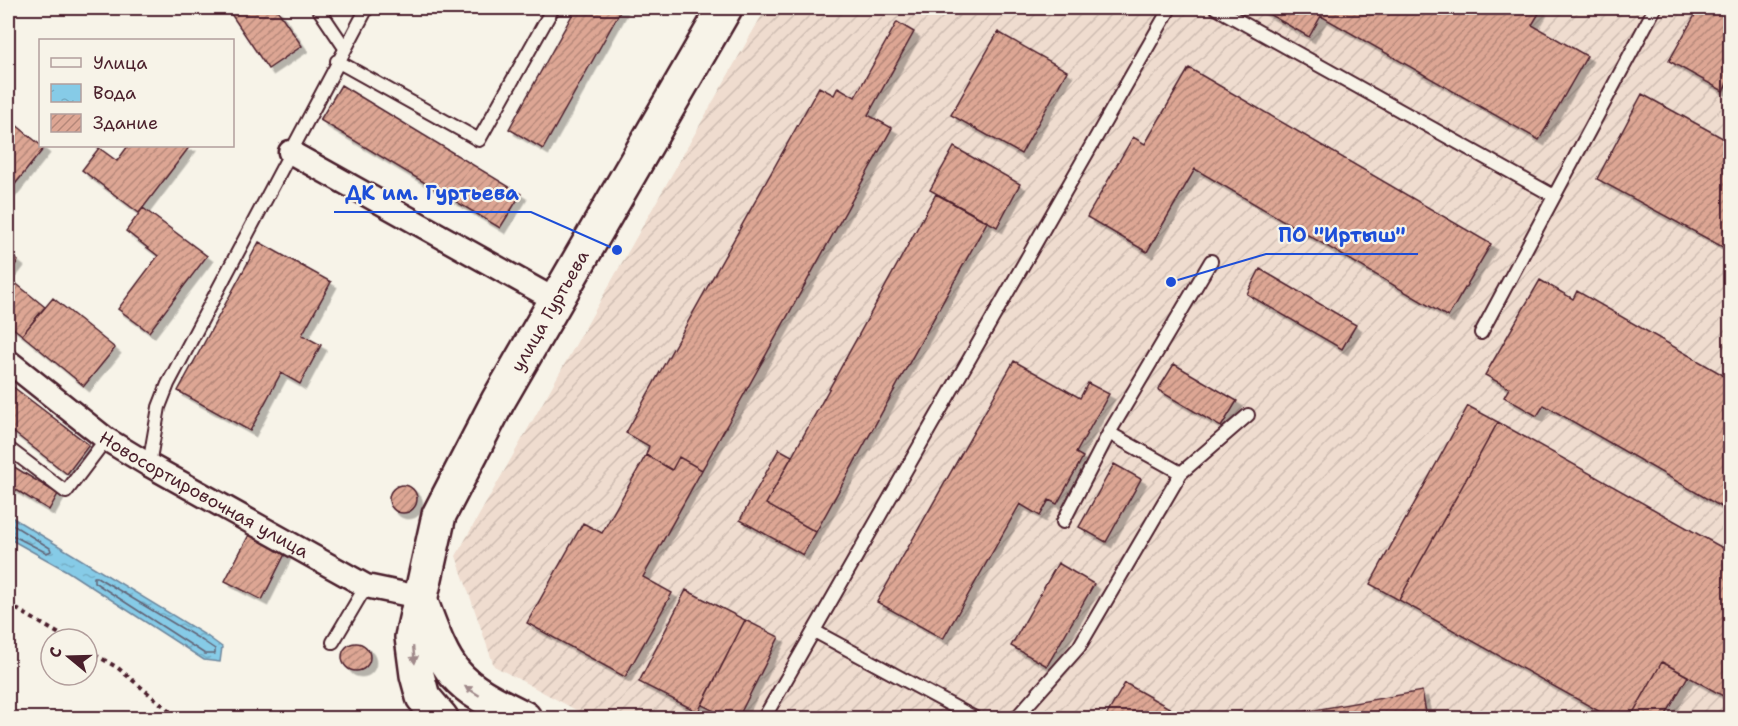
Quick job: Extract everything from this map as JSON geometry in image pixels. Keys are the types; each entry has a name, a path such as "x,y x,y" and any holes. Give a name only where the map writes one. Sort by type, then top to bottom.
{"main road":[{"name":"улица Гуртьева","path":"419,597 439,515 498,401 725,8"},
{"path":"419,597 412,637 417,675 423,698 441,718"},
{"path":"419,597 440,653 463,685 524,718"}],"street":[{"path":"290,152 557,301"},
{"name":"Новосортировочная улица","path":"8,361 106,439 149,465 366,586 419,597"}],"lane":[{"path":"318,8 345,48"},
{"path":"149,465 159,407 168,384 367,8"},
{"path":"337,61 479,140 553,8"},
{"path":"764,718 1170,8"},
{"path":"1216,8 1554,196"},
{"path":"1480,333 1655,8"},
{"path":"1063,522 1109,434 1211,261"},
{"path":"1016,718 1079,647 1181,473 1248,415"},
{"path":"1109,434 1181,473"},
{"path":"8,448 66,492 106,439"},
{"path":"333,642 366,586"},
{"path":"814,631 975,718"}],"path":[{"path":"8,604 47,627"},
{"path":"99,657 118,668 178,718"}],"shaded area":[{"path":"766,8 1730,8 1730,718 591,718 494,666 456,556"}],"water":[{"path":"8,515 207,636 222,647 220,662 204,660 67,571 8,538"}],"building":[{"path":"227,8 276,8 302,46 268,69"},
{"path":"576,8 622,8 543,149 509,129"},
{"path":"1258,8 1537,8 1541,10 1532,25 1587,56 1539,140 1321,16 1309,37"},
{"path":"1699,8 1730,8 1730,78 1723,91 1669,61"},
{"path":"897,22 914,32 868,115 892,128 702,470 679,457 672,470 646,455 649,446 626,433 819,87 834,95 838,87 855,97"},
{"path":"998,32 1067,71 1021,154 951,115"},
{"path":"1189,68 1491,244 1448,317 1195,169 1147,252 1087,217 1133,137 1145,144"},
{"path":"341,85 521,194 500,228 320,120"},
{"path":"1642,94 1730,142 1730,251 1597,179"},
{"path":"15,124 39,144 39,147 44,148 8,193 8,133"},
{"path":"127,147 189,147 139,213 82,170 99,148 117,161"},
{"path":"954,147 1020,184 997,227 930,190"},
{"path":"936,194 987,222 816,532 766,504"},
{"path":"143,208 207,256 149,332 118,309 158,256 126,231"},
{"path":"259,242 331,282 302,335 321,345 300,384 281,373 250,431 178,391"},
{"path":"8,253 18,261 8,274"},
{"path":"1260,269 1356,325 1342,349 1247,294"},
{"path":"8,277 45,307 22,335 8,324"},
{"path":"1540,280 1573,299 1577,291 1730,379 1730,512 1544,405 1537,416 1504,397 1509,388 1485,375"},
{"path":"53,298 115,348 84,386 22,335"},
{"path":"1014,361 1080,398 1088,383 1109,394 1076,453 1083,457 1057,504 1049,500 1040,516 1020,504 943,639 877,602"},
{"path":"1174,364 1237,401 1221,427 1158,390"},
{"path":"8,383 89,445 67,474 8,428"},
{"path":"1468,406 1498,422 1399,600 1370,584"},
{"path":"1498,422 1730,552 1730,682 1723,696 1662,662 1630,718 1611,718 1399,600"},
{"path":"779,449 792,456 766,504 816,532 803,555 740,520"},
{"path":"646,455 672,470 679,457 702,470 643,577 672,593 625,677 527,623 583,523 602,533"},
{"path":"8,463 58,494 49,510 8,485"},
{"path":"1114,464 1141,479 1106,542 1079,527"},
{"path":"403,485 413,489 417,499 413,509 403,513 393,509 389,499 393,489"},
{"path":"251,531 287,550 262,600 225,581"},
{"path":"1058,563 1094,584 1047,666 1011,646"},
{"path":"686,590 745,620 698,712 639,682"},
{"path":"745,620 779,637 738,718 728,718 702,705"},
{"path":"356,643 366,647 370,657 366,667 356,671 346,667 342,657 346,647"},
{"path":"1662,662 1688,676 1664,718 1644,718 1633,713"},
{"path":"1125,683 1187,718 1105,718"},
{"path":"1422,691 1427,718 1298,718 1297,713"}],"place":[{"name":"ДК им. Гуртьева","path":"617,250"},
{"name":"ПО \"Иртыш\"","path":"1171,282"}]}
